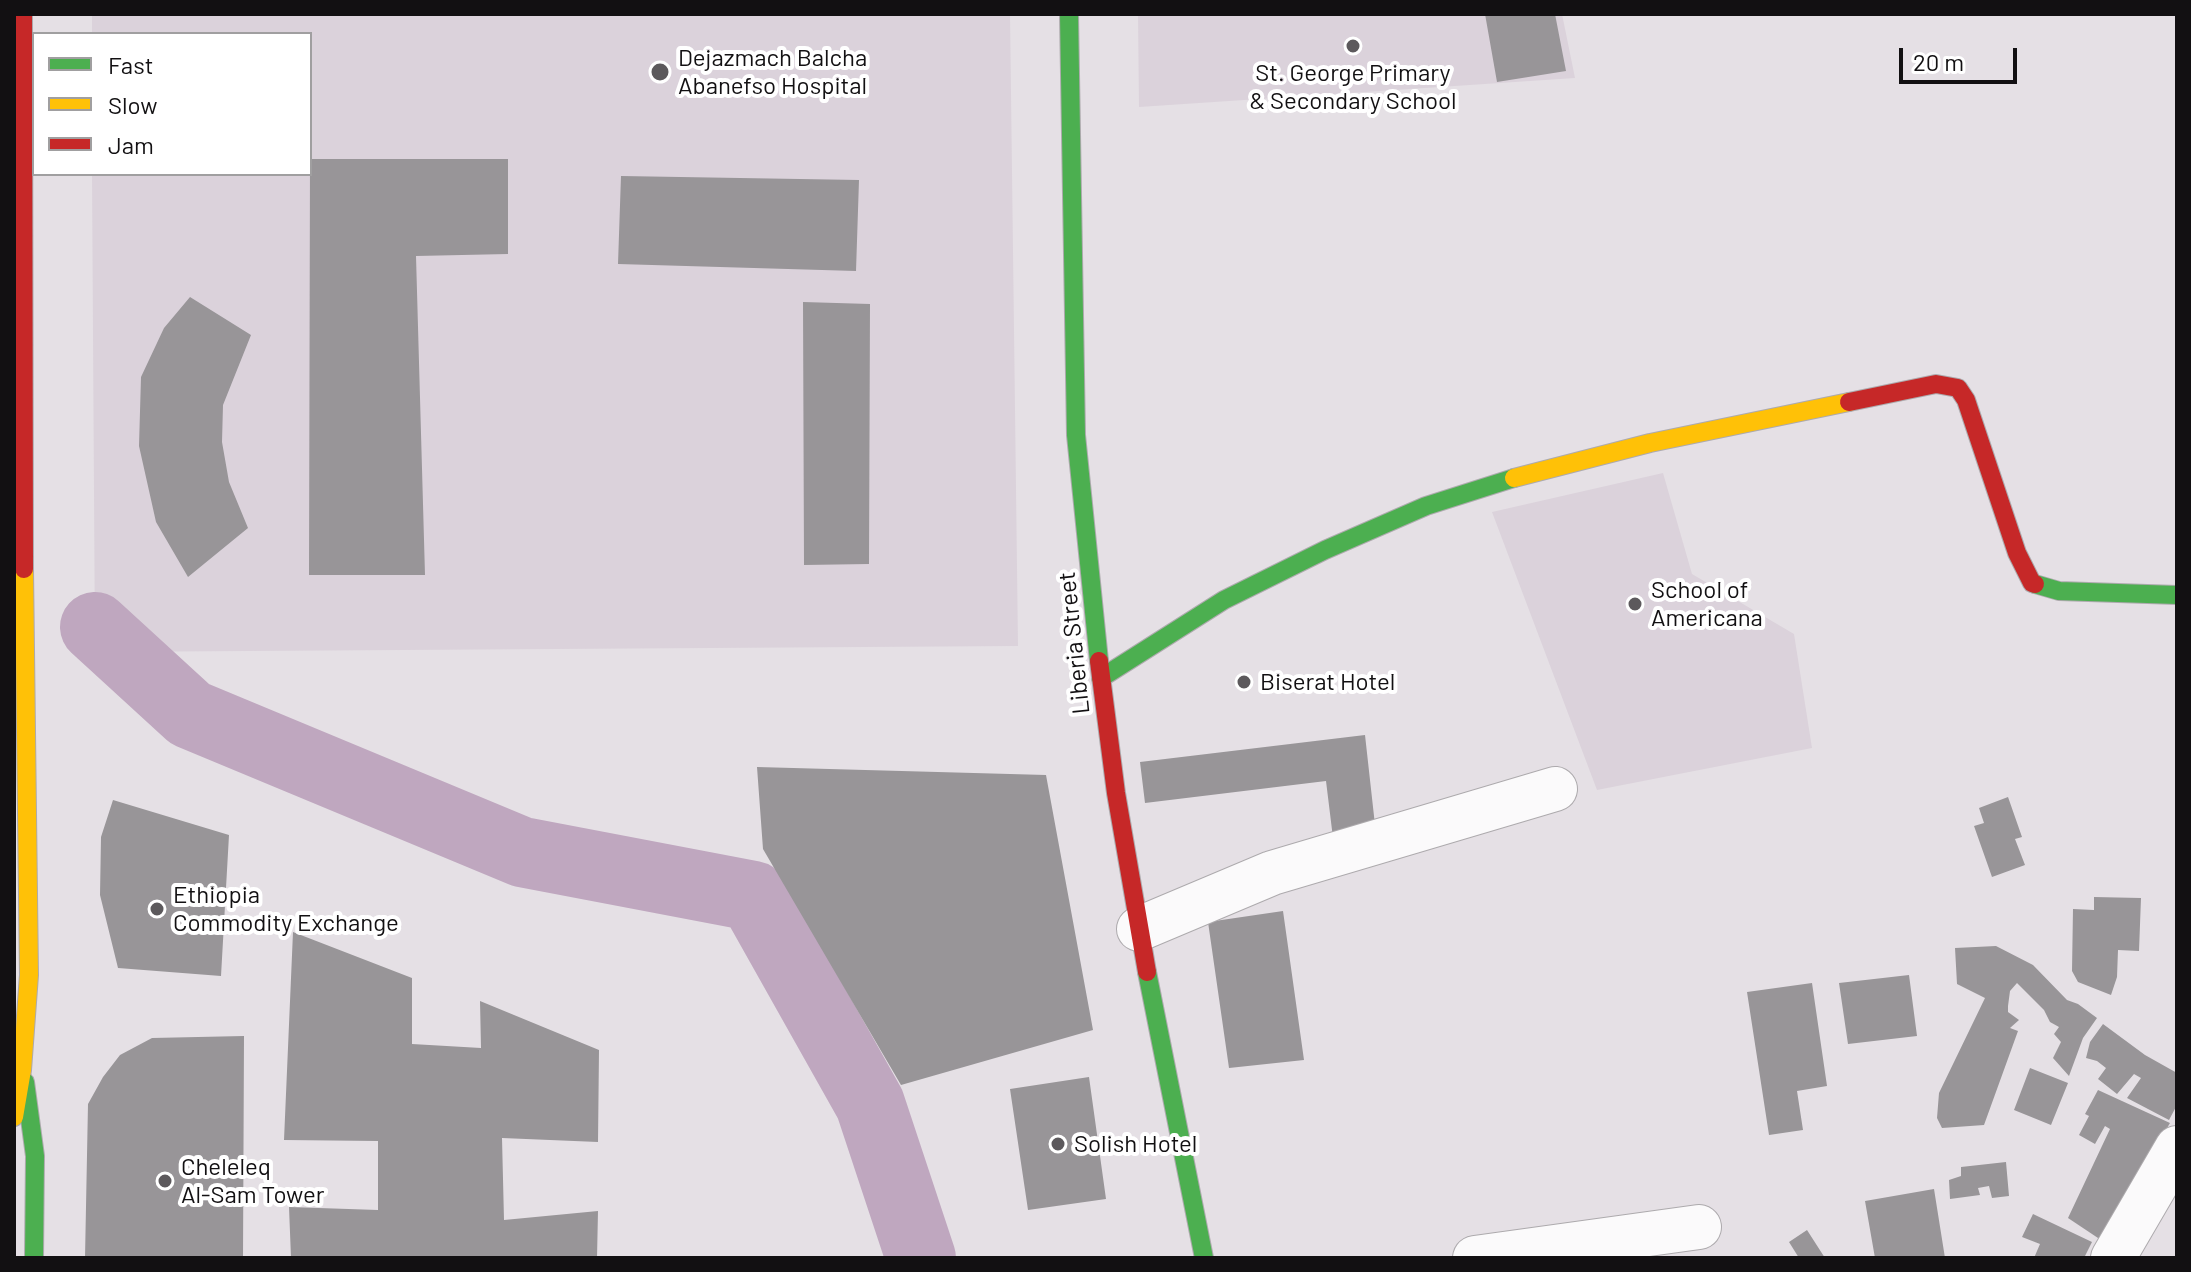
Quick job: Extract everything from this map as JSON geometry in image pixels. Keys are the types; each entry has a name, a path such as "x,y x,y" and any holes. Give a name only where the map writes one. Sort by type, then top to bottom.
{"street":[{"path":"14,1117 23,1072 29,998 23,14"},
{"name":"Liberia Street","path":"1069,14 1076,435 1101,678 1139,929 1204,1258"},
{"path":"1101,678 1224,600 1325,550 1426,506 1546,468 1650,443 1936,384 1958,388 1966,400 2017,553 2032,583 2059,591 2177,595"},
{"path":"1139,929 1272,873 1555,789"},
{"path":"23,1072 35,1156 34,1258"},
{"path":"2113,1258 2177,1148"},
{"path":"1475,1258 1699,1227"}],"shaded area":[{"path":"92,14 1010,14 1018,646 95,652 92,176 312,176 312,32 92,32"},
{"name":"St. George Primary & Secondary School","path":"1138,14 1562,14 1575,78 1139,107"},
{"name":"School of Americana","path":"1663,473 1692,574 1794,634 1812,748 1597,790 1492,512"}],"building":[{"path":"1485,14 1555,14 1566,71 1497,82"},
{"path":"312,159 508,159 508,254 416,256 425,575 309,575"},
{"path":"621,176 859,180 856,271 618,264"},
{"path":"190,297 251,335 223,405 222,442 229,482 248,528 188,577 156,522 139,446 141,377 164,328"},
{"path":"803,302 870,304 869,564 804,565"},
{"path":"1365,735 1376,834 1333,838 1326,781 1145,803 1140,762"},
{"path":"757,767 1046,775 1093,1030 901,1085 763,849"},
{"path":"2008,797 2022,837 2015,839 2025,865 1992,877 1974,826 1984,823 1979,808"},
{"path":"113,800 229,835 221,976 118,968 100,895 101,837"},
{"path":"2094,897 2141,898 2139,951 2118,950 2117,977 2111,995 2078,982 2072,971 2073,909 2094,910"},
{"path":"1283,911 1304,1060 1229,1068 1208,922"},
{"path":"293,932 412,978 412,1044 481,1048 480,1001 599,1050 598,1142 502,1138 504,1220 598,1211 597,1258 291,1258 289,1207 378,1210 378,1141 284,1140"},
{"path":"1996,946 2033,965 2067,1000 2097,1018 2083,1038 2069,1076 2053,1058 2061,1042 2054,1034 2059,1027 2050,1022 2044,1010 2017,983 2010,991 2008,1012 2019,1020 2010,1028 2018,1031 1984,1125 1942,1128 1937,1118 1939,1093 1985,998 1957,984 1955,948"},
{"path":"1909,975 1917,1036 1848,1044 1839,983"},
{"path":"1812,983 1827,1086 1797,1091 1803,1130 1769,1135 1747,992"},
{"path":"2103,1024 2145,1055 2177,1073 2177,1105 2169,1120 2127,1098 2141,1078 2134,1074 2117,1094 2098,1079 2106,1068 2086,1058 2090,1042"},
{"name":"Cheleleq Al-Sam Tower","path":"244,1036 243,1258 85,1258 88,1104 103,1077 120,1055 152,1038"},
{"path":"2030,1068 2068,1083 2051,1125 2014,1110"},
{"name":"Solish Hotel","path":"1089,1077 1106,1199 1028,1210 1010,1089"},
{"path":"2098,1090 2170,1123 2101,1240 2068,1218 2110,1129 2105,1126 2095,1144 2079,1135 2089,1116 2085,1114"},
{"path":"2006,1162 2009,1196 1992,1198 1989,1186 1978,1188 1980,1195 1950,1199 1949,1180 1961,1176 1961,1167"},
{"path":"1934,1189 1945,1258 1875,1258 1865,1201"},
{"path":"2033,1214 2092,1242 2084,1258 2034,1258 2040,1244 2022,1237"},
{"path":"1807,1230 1825,1258 1799,1258 1789,1242"}],"waterway":[{"path":"95,627 190,714 522,852 753,896 870,1104 921,1258"}],"traffic: fast":[{"path":"1069,14 1076,435 1099,661"},
{"path":"1101,678 1224,600 1325,550 1426,506 1514,478"},
{"path":"2035,584 2059,591 2177,595"},
{"path":"1147,972 1204,1258"},
{"path":"25,1082 35,1156 34,1258"}],"traffic: slow":[{"path":"1514,478 1650,443 1849,402"},
{"path":"14,1117 22,1070 29,975 24,569"}],"traffic: jam":[{"path":"23,14 24,569"},
{"path":"1849,402 1936,384 1958,388 1966,400 2017,553 2035,584"},
{"path":"1099,661 1116,793 1147,972"}],"place":[{"name":"St. George Primary & Secondary School","path":"1353,46"},
{"name":"Dejazmach Balcha Abanefso Hospital","path":"660,72"},
{"name":"School of Americana","path":"1635,604"},
{"name":"Biserat Hotel","path":"1244,682"},
{"name":"Ethiopia Commodity Exchange","path":"157,909"},
{"name":"Solish Hotel","path":"1058,1144"},
{"name":"Cheleleq Al-Sam Tower","path":"165,1181"}]}
